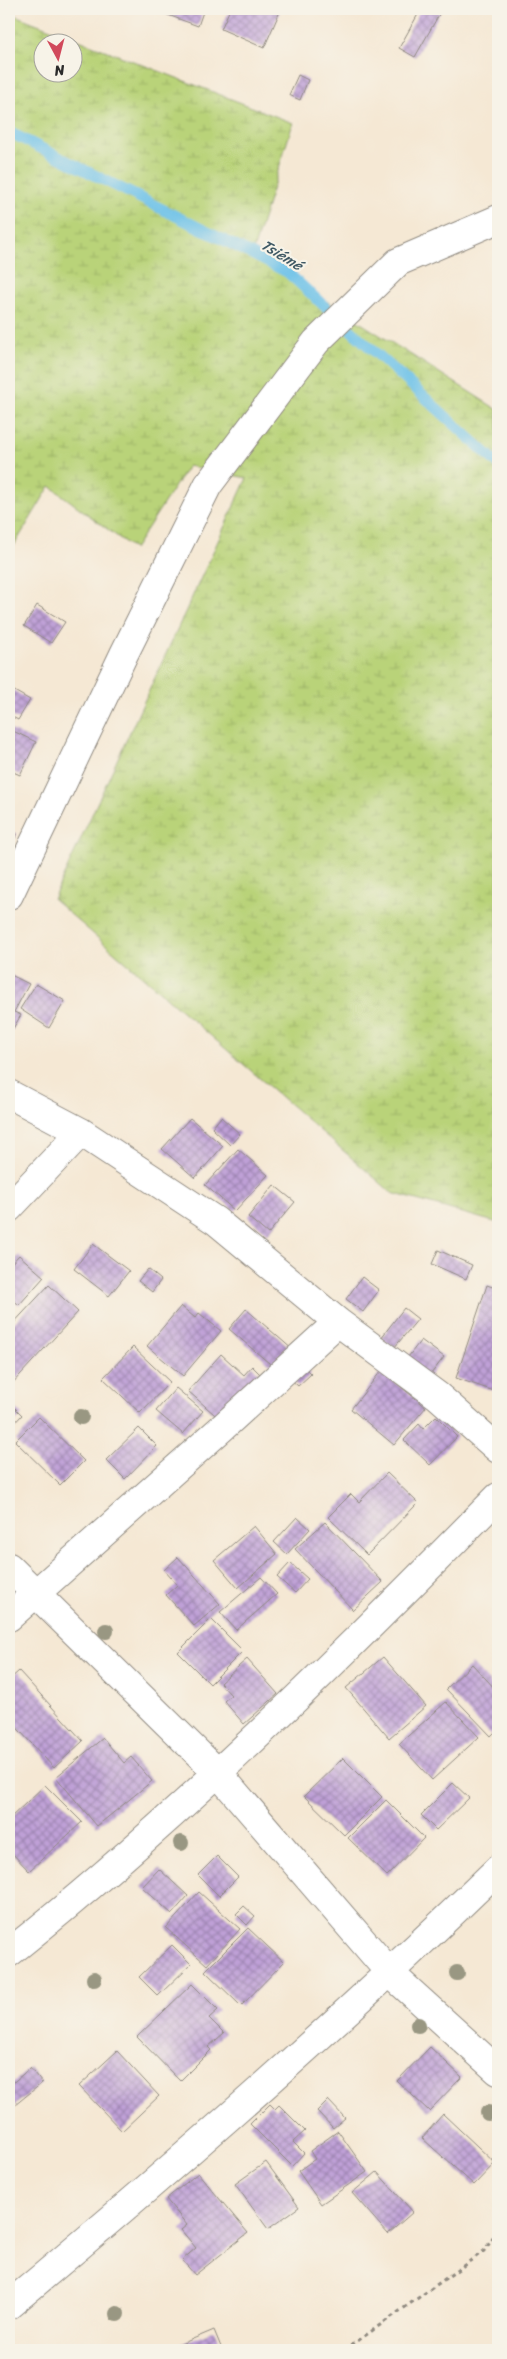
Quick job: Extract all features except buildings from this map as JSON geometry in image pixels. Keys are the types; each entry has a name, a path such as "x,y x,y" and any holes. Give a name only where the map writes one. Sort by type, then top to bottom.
{"street":[{"path":"9,895 120,663 208,486 316,342 398,262 498,219"},
{"path":"9,1094 81,1132 216,1221 338,1322 438,1396 498,1449"},
{"path":"9,1208 81,1132"},
{"path":"9,1617 338,1322"},
{"path":"9,1954 63,1911 218,1774 384,1614 498,1497"},
{"path":"9,1567 218,1774 391,1974 498,2071"},
{"path":"9,2305 123,2211 391,1974 498,1869"}],"path":[{"path":"345,2350 484,2251 498,2231"}],"green space":[{"path":"9,13 58,32 32,32 32,82 82,82 82,41 293,123 252,254 498,410 498,1223 392,1193 53,899 247,478 188,466 134,549 50,486 9,554"}],"waterway":[{"name":"Tsiémé","path":"9,132 287,272 498,464"}]}
